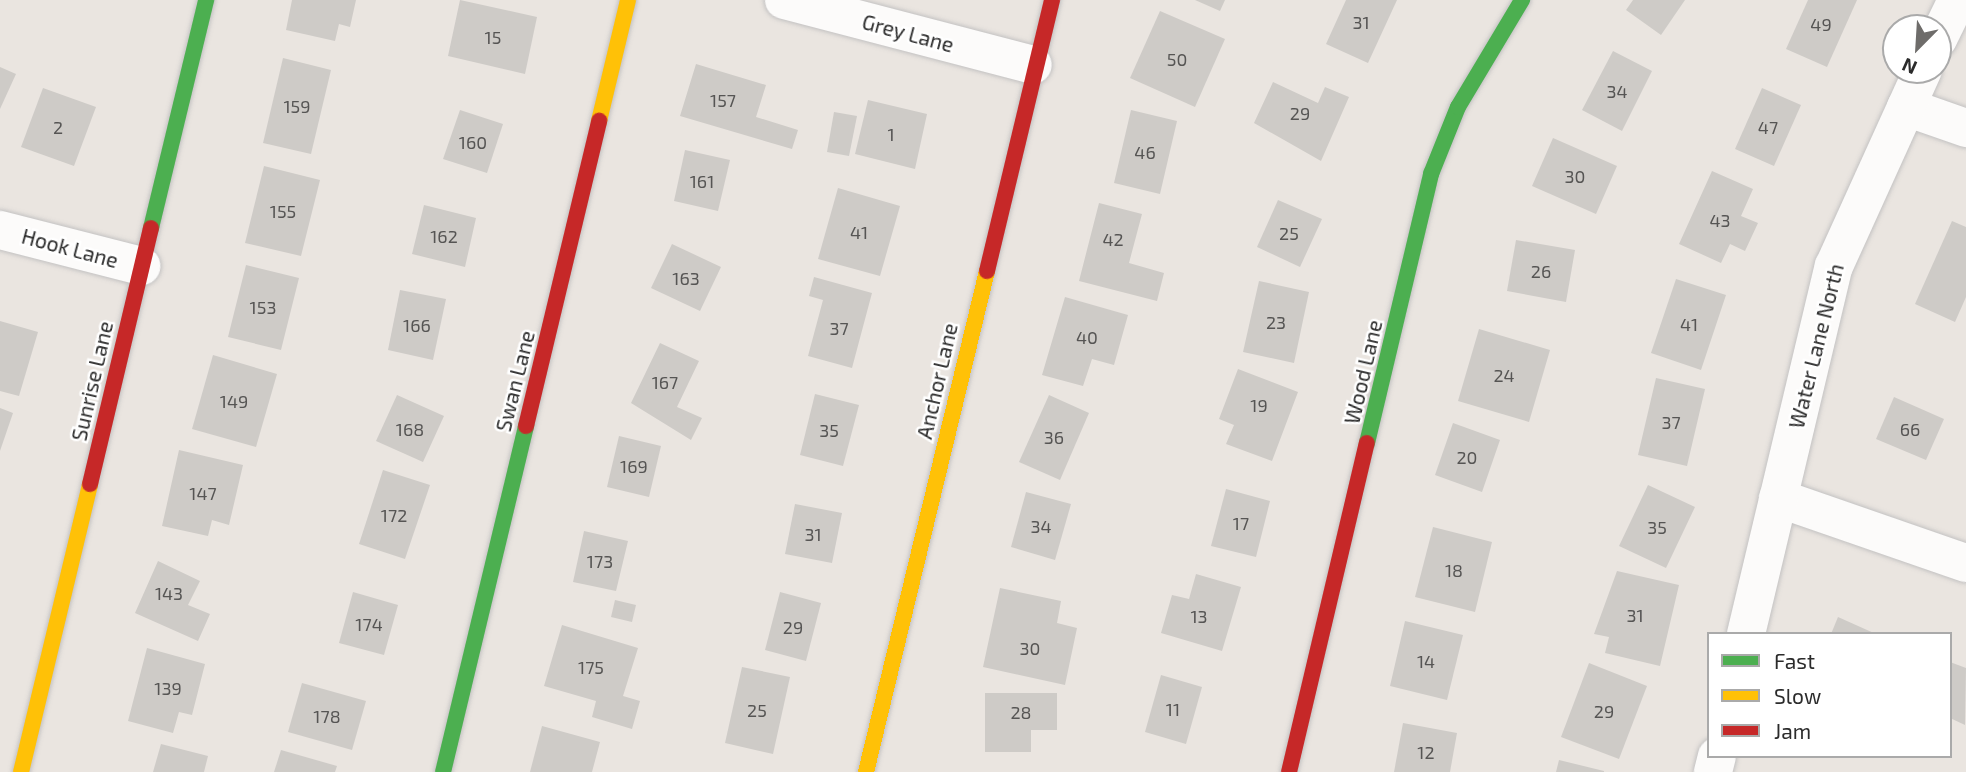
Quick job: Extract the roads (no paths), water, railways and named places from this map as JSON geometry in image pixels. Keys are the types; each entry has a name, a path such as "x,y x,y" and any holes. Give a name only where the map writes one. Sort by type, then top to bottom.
{"street":[{"name":"Sunrise Lane","path":"21,772 206,0"},
{"name":"Swan Lane","path":"443,772 628,0"},
{"name":"Grey Lane","path":"784,0 1033,65"},
{"name":"Anchor Lane","path":"866,772 1033,65 1052,0"},
{"name":"Wood Lane","path":"1289,772 1432,174 1458,107 1522,0"},
{"name":"Water Lane North","path":"1746,632 1834,266 1917,84"},
{"path":"1906,107 1966,128"},
{"name":"Hook Lane","path":"0,230 141,266"},
{"path":"1778,498 1966,563"}]}
